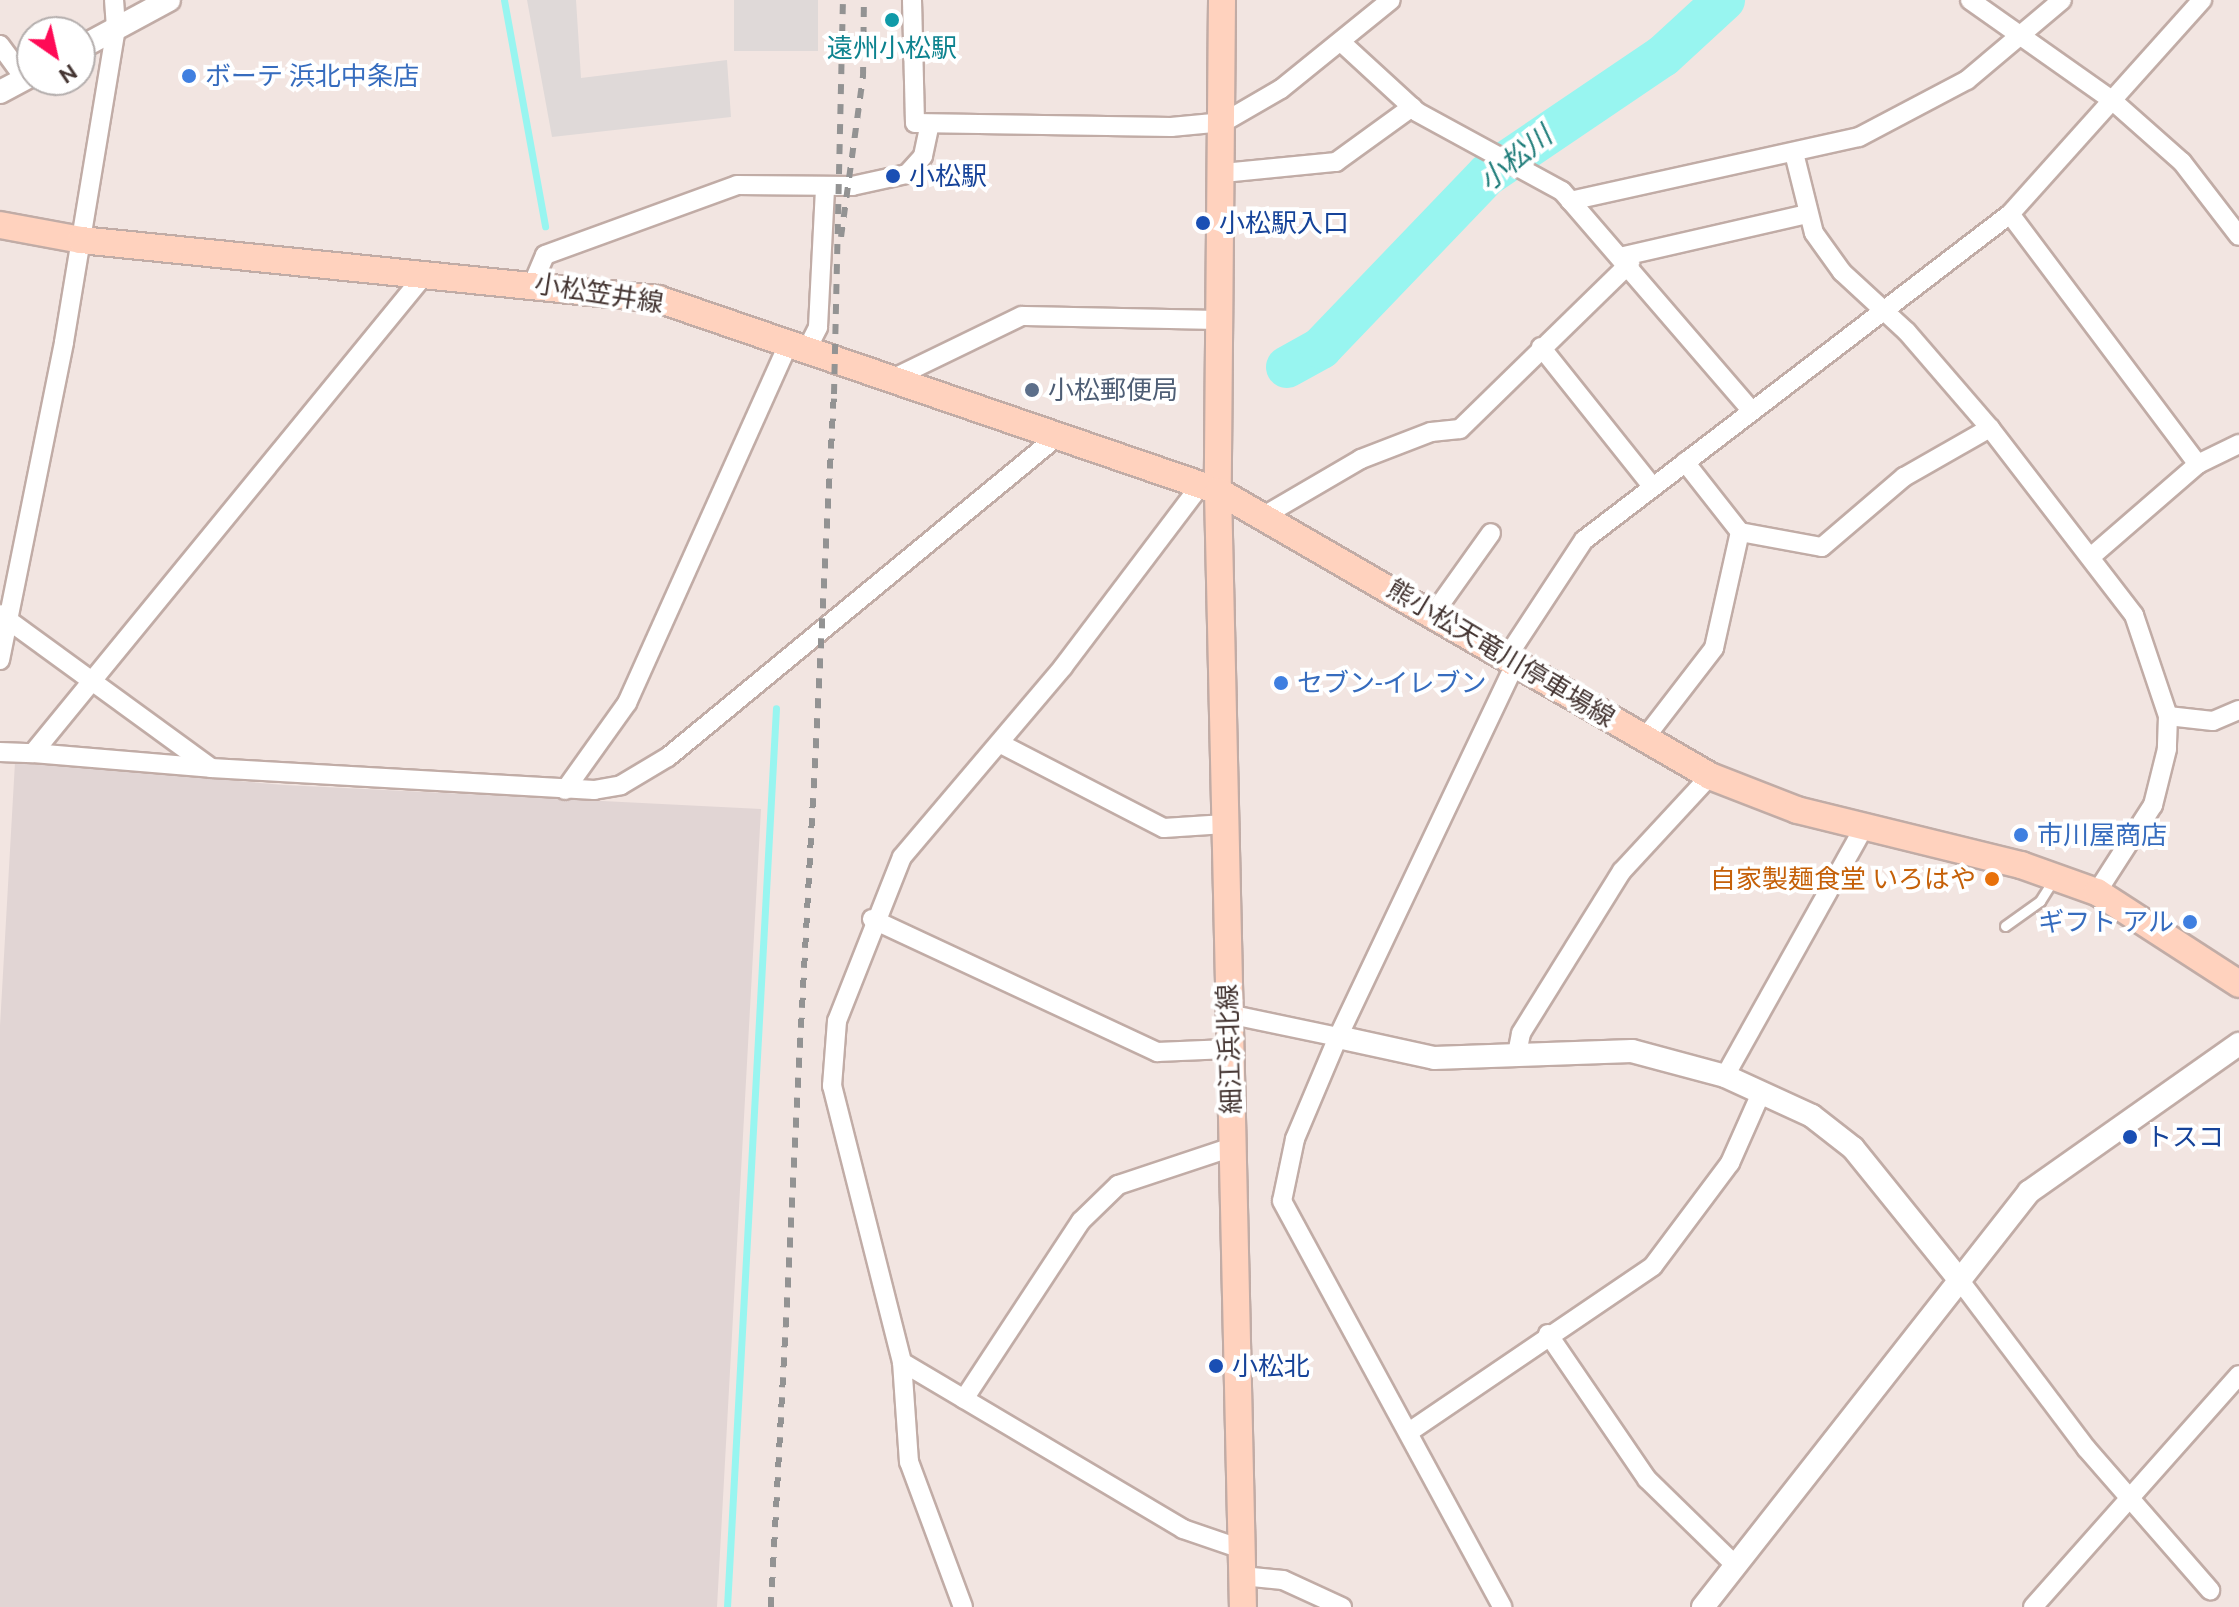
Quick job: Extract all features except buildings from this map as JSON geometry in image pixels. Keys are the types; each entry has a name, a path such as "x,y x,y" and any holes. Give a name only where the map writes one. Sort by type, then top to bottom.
{"main road":[{"path":"1209,489 1221,320 1222,0"},
{"name":"小松笠井線","path":"0,225 81,240 534,281 658,299 796,350 892,379 1054,439 1209,489"},
{"name":"熊小松天竜川停車場線","path":"1209,489 1267,514 1710,776 1797,810 1865,825 2055,877 2097,892 2239,984"},
{"name":"細江浜北線","path":"1209,489 1225,824 1243,1607"}],"street":[{"path":"0,660 2,616 81,240 116,28 114,0"},
{"path":"96,39 169,0"},
{"path":"912,0 915,123 929,127 1224,122 1341,42 1391,0"},
{"path":"1970,0 2113,101 2182,162 2239,236"},
{"path":"1570,201 1795,157 1859,137 1967,80 2062,0"},
{"path":"1502,1607 1282,1201 1295,1139 1338,1037 1511,659 1584,540 1877,311 2010,214 2202,0"},
{"path":"1341,42 1412,107 1570,201 1627,259 1751,410"},
{"path":"0,45 16,63"},
{"path":"1223,173 1336,162 1412,107"},
{"path":"534,281 545,255 737,185 825,187 907,174 923,156 929,127"},
{"path":"1795,157 1808,214 1823,246 1877,311 1907,332 1990,428 2093,555 2134,615 2168,716 2153,805 2097,892"},
{"path":"565,790 627,703 796,350 818,327 825,187"},
{"path":"1267,514 1361,459 1431,432 1460,429 1627,259 1808,214"},
{"path":"2010,214 2198,464"},
{"path":"33,753 426,273"},
{"path":"892,379 1022,316 1221,320"},
{"path":"1541,347 1651,485"},
{"path":"1685,462 1740,532 1822,547 1904,477 1990,428"},
{"path":"0,752 565,790 621,785 668,757 1054,439"},
{"path":"2093,555 2198,464 2239,444"},
{"path":"963,1607 909,1462 902,1362 832,1086 837,1021 872,919 902,857 1001,744 1209,489"},
{"path":"1644,739 1714,648 1740,532"},
{"path":"1434,613 1491,533"},
{"path":"2,616 95,678 211,768"},
{"path":"2168,716 2213,721 2239,710"},
{"path":"1001,744 1164,828 1225,824"},
{"path":"1517,1054 1521,1033 1622,871 1710,776"},
{"path":"1725,1076 1865,825"},
{"path":"872,919 1157,1052 1228,1049"},
{"path":"1228,1014 1434,1058 1632,1051 1725,1076 1812,1116 1853,1148 2131,1500 2210,1590"},
{"path":"1703,1607 1958,1278 2039,1182 2239,1044"},
{"path":"1409,1432 1669,1251 1730,1163 1761,1093"},
{"path":"964,1399 1081,1221 1118,1185 1232,1147"},
{"path":"1548,1334 1647,1479 1736,1566"},
{"path":"902,1362 1183,1529 1241,1549"},
{"path":"2033,1607 2239,1375"},
{"path":"1242,1576 1283,1580 1342,1607"}],"lane":[{"path":"2005,926 2040,901 2055,877"}],"shaded area":[{"path":"527,0 576,0 581,78 727,60 731,117 552,137"},
{"path":"734,0 818,0 818,51 734,51"},
{"path":"15,762 284,785 761,809 717,1607 0,1607 0,1026"}],"waterway":[{"path":"504,0 545,226"},
{"name":"小松川","path":"1287,367 1321,348 1487,175 1663,56 1724,0"},
{"path":"727,1607 776,708"}],"railway":[{"path":"771,1607 834,394 843,0"},
{"path":"841,237 863,77 864,0"}],"place":[{"name":"遠州小松駅","path":"892,20"},
{"name":"ボーテ 浜北中条店","path":"189,76"},
{"name":"小松駅","path":"893,176"},
{"name":"小松駅入口","path":"1203,223"},
{"name":"小松郵便局","path":"1032,390"},
{"name":"セブン-イレブン","path":"1281,683"},
{"name":"市川屋商店","path":"2021,835"},
{"name":"自家製麺食堂 いろはや","path":"1992,879"},
{"name":"ギフト アル","path":"2190,922"},
{"name":"トスコ","path":"2130,1137"},
{"name":"小松北","path":"1216,1366"}]}
